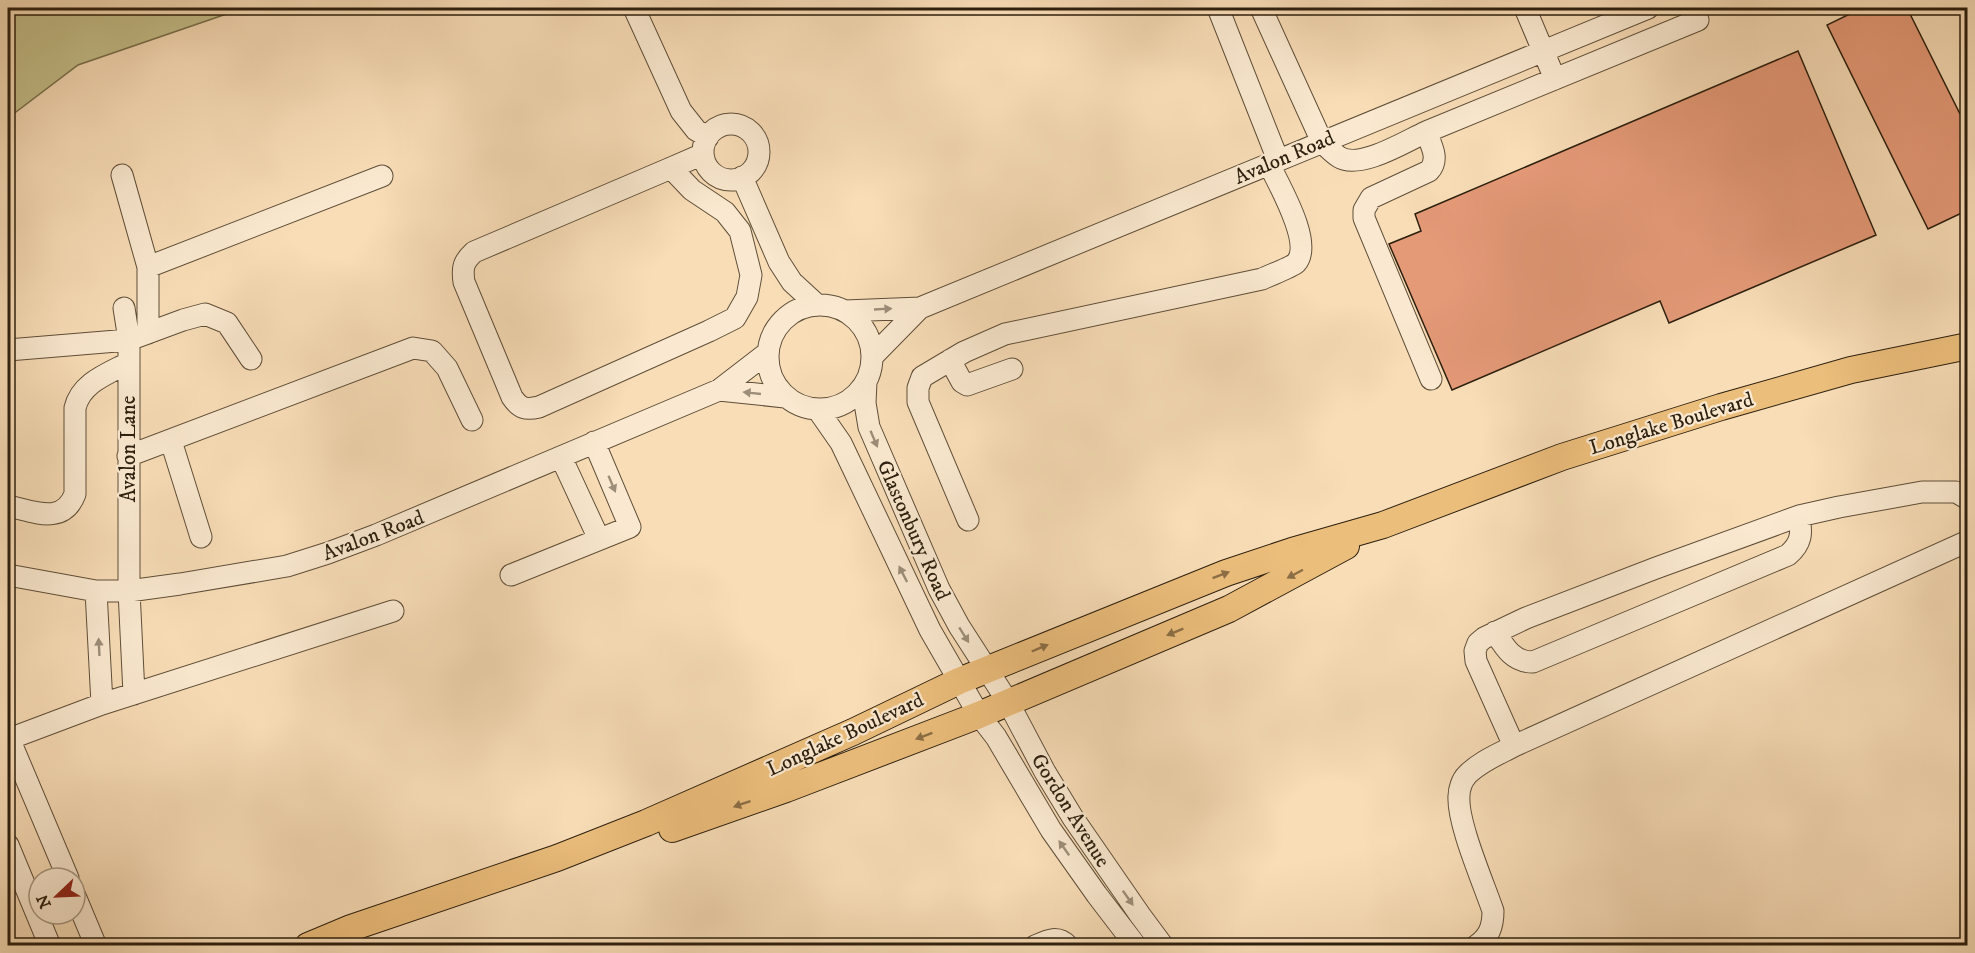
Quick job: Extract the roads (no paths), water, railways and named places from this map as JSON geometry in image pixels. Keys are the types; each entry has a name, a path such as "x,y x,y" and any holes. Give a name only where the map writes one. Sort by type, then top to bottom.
{"main road":[{"name":"Longlake Boulevard","path":"308,945 351,928 536,865 646,823 853,732 959,681 1226,573 1383,525 1562,456 1709,411 1851,370 1968,346"},
{"name":"Longlake Boulevard","path":"332,945 786,789 979,715 1229,609 1383,525"}],"street":[{"path":"634,8 681,111 706,145 705,162 717,176 734,180 750,172 756,164 758,146 754,137 740,126 731,124 722,126 706,145 671,168 474,252 465,260 462,269 464,282 512,398 518,406 526,410 539,407 735,318 747,297 751,275 740,231 725,212 692,190 671,168"},
{"path":"968,520 918,402 918,388 922,377 950,360 1005,334 1262,279 1296,263 1302,249 1299,233 1218,8"},
{"path":"1261,8 1322,142 1340,158 1350,161 1363,160 1698,20"},
{"path":"1525,8 1555,79"},
{"name":"Avalon Road","path":"845,311 920,308 1648,8"},
{"path":"1426,132 1435,156 1433,166 1429,171 1371,198 1364,210 1365,218 1431,378"},
{"path":"122,176 148,267 138,337"},
{"path":"148,267 382,176"},
{"path":"742,177 779,262 792,282 817,305"},
{"path":"778,325 789,314 803,307 817,305 831,306 845,311 856,320 865,331 872,357 866,382 857,394 846,403 818,410 800,406 785,397 775,384 768,369 767,353 783,304 784,286 779,262"},
{"name":"Avalon Lane","path":"124,308 138,337 128,363 129,591 134,694"},
{"name":"Avalon Road","path":"872,357 920,308"},
{"path":"8,350 138,337 205,314 227,323 251,359"},
{"path":"128,456 413,348 432,351 447,368 472,420"},
{"path":"719,390 767,353"},
{"path":"950,360 962,382 967,385 1012,369"},
{"path":"8,506 55,514 66,510 75,494 75,408 78,398 84,388 128,363"},
{"name":"Glastonbury Road","path":"866,382 865,403 869,426 939,589 986,670"},
{"path":"719,390 785,397"},
{"name":"Avalon Road","path":"8,574 96,591 129,591 287,566 328,554 376,535 719,390"},
{"name":"Glastonbury Road","path":"818,410 835,434 857,475 902,572 959,681"},
{"path":"171,441 201,537"},
{"path":"511,575 630,527 594,442"},
{"path":"561,457 599,539"},
{"path":"1514,746 1476,661 1475,651 1478,643 1495,632 1617,582 1799,516 1922,492 1956,492 1968,499"},
{"path":"1495,632 1515,658 1524,662 1533,662 1788,555 1801,539 1799,516"},
{"path":"1484,944 1493,924 1493,911 1464,827 1459,797 1465,777 1473,769 1514,746 1968,541"},
{"path":"96,591 102,704"},
{"path":"63,866 8,737 102,704 393,611"},
{"name":"Gordon Avenue","path":"986,670 1008,702 1045,772 1073,818 1163,945"},
{"name":"Gordon Avenue","path":"959,681 1051,830 1096,895 1136,945"},
{"path":"8,845 50,945"},
{"path":"87,924 96,945"},
{"path":"1035,945 1054,938 1061,939 1068,945"}]}
